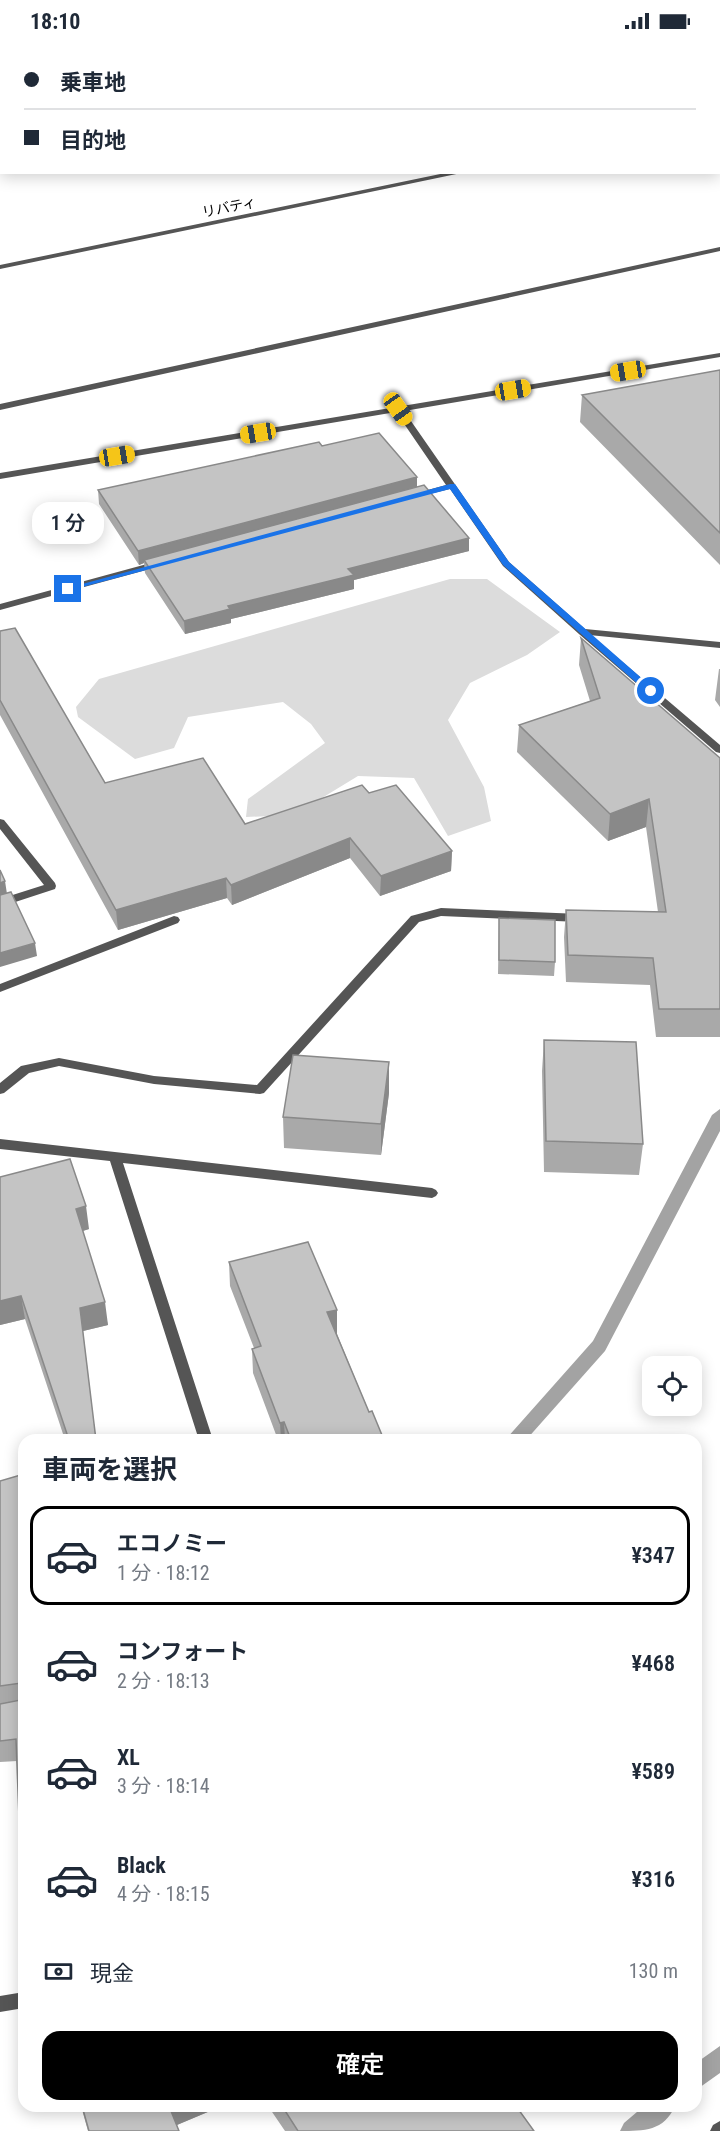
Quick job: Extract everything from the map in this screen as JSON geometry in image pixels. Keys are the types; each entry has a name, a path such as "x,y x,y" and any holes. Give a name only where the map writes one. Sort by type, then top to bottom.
{"street":[{"name":"リバティ","path":"0,267 453,174"},
{"path":"0,407 720,249"},
{"path":"0,476 720,355"},
{"path":"398,409 506,564 720,750"},
{"path":"407,498 452,486"},
{"path":"0,607 170,561"},
{"path":"582,632 720,645"},
{"path":"0,822 51,886 0,903"},
{"path":"0,1090 25,1069 59,1062 154,1080 260,1090 415,919 441,912 589,918"},
{"path":"0,988 174,920"},
{"path":"0,1144 432,1193"},
{"path":"115,1156 204,1434"},
{"path":"0,2004 18,2001"}],"shaded area":[{"path":"450,579 487,579 560,632 527,655 470,683 448,720 484,787 491,821 448,836 414,778 358,776 294,815 246,817 248,799 325,743 311,724 283,702 188,717 174,748 135,759 78,717 76,707 99,679"}],"building":[{"path":"720,370 720,533 582,395"},
{"path":"379,433 417,477 138,551 98,490 319,442 322,446"},
{"path":"424,485 469,538 348,569 354,575 228,606 230,609 184,621 144,560"},
{"path":"15,628 105,783 203,758 245,824 362,785 369,793 396,785 452,851 381,876 350,838 231,885 226,878 116,910 0,700 0,631"},
{"path":"581,638 720,758 720,1009 659,1009 653,958 568,955 566,910 666,912 649,799 610,814 519,725 600,698"},
{"path":"0,870 5,881 0,883"},
{"path":"11,892 35,943 0,953 0,895"},
{"path":"499,918 555,920 555,962 499,960"},
{"path":"544,1040 636,1042 643,1144 546,1141"},
{"path":"293,1055 389,1062 381,1124 283,1117"},
{"path":"70,1159 86,1206 76,1209 105,1302 80,1308 95,1434 67,1434 21,1296 0,1301 0,1177"},
{"path":"308,1242 337,1310 327,1312 369,1412 372,1411 382,1434 289,1434 284,1422 280,1423 252,1349 261,1346 229,1262"},
{"path":"18,1476 18,1683 0,1686 0,1481"},
{"path":"18,1701 18,1792 16,1739 0,1741 0,1704"},
{"path":"84,2112 171,2112 179,2131 89,2131"},
{"path":"286,2112 520,2112 534,2131 298,2131"}],"waterway":[{"path":"519,1434 599,1346 720,1115"},
{"path":"702,2073 720,2058"},
{"path":"632,2131 656,2112"}],"route":[{"path":"68,589 452,486 506,564 651,691"}]}
